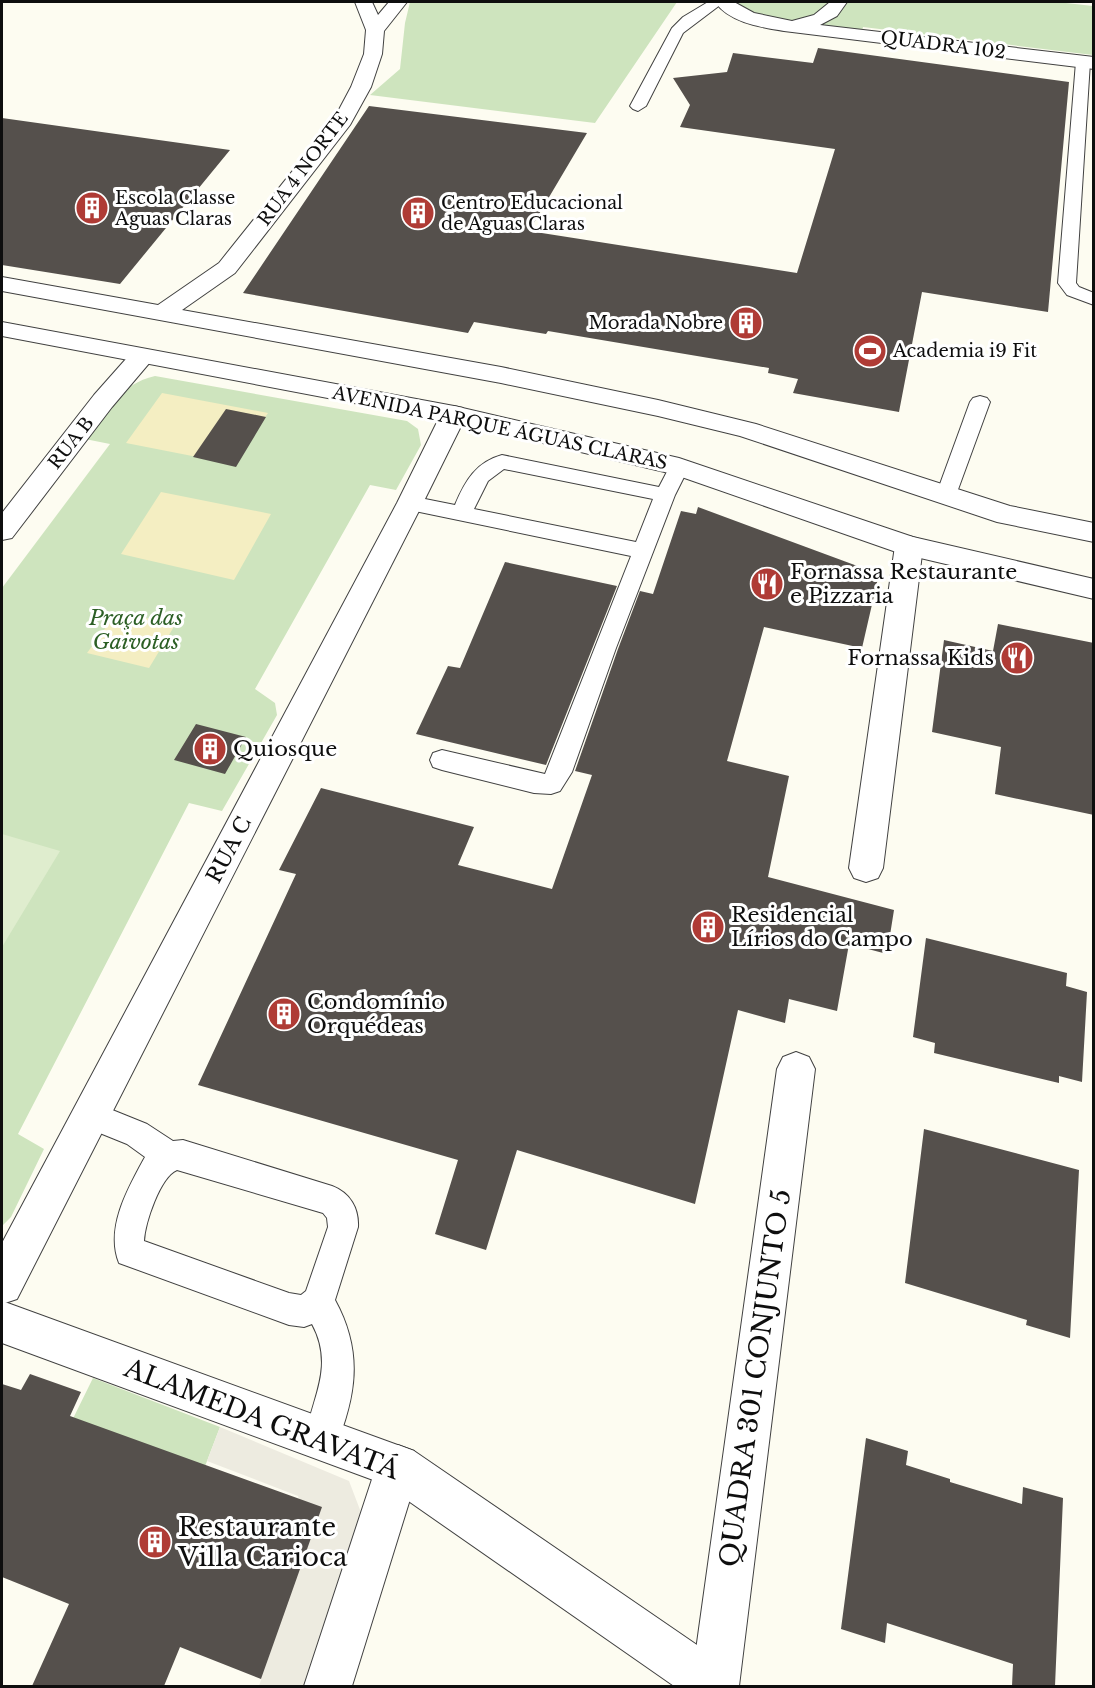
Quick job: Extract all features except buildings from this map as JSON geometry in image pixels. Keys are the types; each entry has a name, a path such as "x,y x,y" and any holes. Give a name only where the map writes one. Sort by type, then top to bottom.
{"street":[{"name":"RUA 4 NORTE","path":"162,313 227,268 343,121 361,87 373,54 375,30 364,2"},
{"path":"375,30 398,2"},
{"name":"QUADRA 102","path":"724,2 747,15 793,27 1088,62"},
{"path":"793,27 816,21 833,12 838,2"},
{"path":"227,268 228,306"},
{"path":"2,284 162,313 228,306 501,375 658,408 747,430 1007,515 1094,533"},
{"name":"AVENIDA PARQUE ÁGUAS CLARAS","path":"2,329 454,414 679,467 909,546 1094,589"},
{"name":"RUA B","path":"2,531 104,400 142,356"},
{"name":"RUA C","path":"2,1284 410,503 454,414"},
{"path":"866,868 909,546"},
{"name":"QUADRA 301 CONJUNTO 5","path":"715,1686 796,1069"},
{"name":"ALAMEDA GRAVATÁ","path":"2,1322 398,1467 715,1686"},
{"path":"328,1686 398,1467"}],"lane":[{"path":"638,105 678,31 688,20 717,2"},
{"path":"699,14 747,15"},
{"path":"1088,62 1087,110 1067,283 1073,291 1094,300"},
{"path":"946,495 980,402"},
{"path":"461,514 479,475 491,465 502,462 665,495"},
{"path":"442,760 534,783 551,784 560,772 605,648 645,551 665,495 679,467"},
{"path":"410,503 645,551"},
{"path":"90,1115 137,1134 170,1157"},
{"path":"183,1155 332,1201 344,1218 343,1227 318,1302 304,1311 289,1309 130,1252 126,1245 128,1232 155,1169 170,1157 183,1155"},
{"path":"318,1302 334,1328 342,1370 322,1439"}],"green space":[{"path":"410,2 677,2 595,123 370,95 400,69 405,23"},
{"path":"724,2 1057,2 1093,6 1093,55 863,27 861,35 793,27 729,7"},
{"name":"Praça das Gaivotas","path":"155,376 407,421 418,429 421,445 396,490 370,485 255,689 275,703 277,715 222,811 189,803 18,1134 44,1149 11,1217 2,1226 2,588 110,444 85,439 123,392 132,385"},
{"path":"2,834 60,851 2,947"},
{"path":"93,1378 220,1427 191,1503 56,1453"}],"sand":[{"path":"162,393 268,413 233,464 126,443"},
{"path":"161,492 271,514 234,580 121,554"},
{"path":"118,611 175,625 149,668 87,653"}],"shaded area":[{"path":"220,1427 349,1481 362,1515 353,1571 317,1686 259,1686 310,1533 298,1496 207,1461"}],"place":[{"name":"Escola Classe Aguas Claras","path":"92,208"},
{"name":"Centro Educacional de Aguas Claras","path":"418,213"},
{"name":"Morada Nobre","path":"746,323"},
{"name":"Academia i9 Fit","path":"870,351"},
{"name":"Fornassa Restaurante e Pizzaria","path":"767,584"},
{"name":"Fornassa Kids","path":"1017,658"},
{"name":"Quiosque","path":"210,749"},
{"name":"Residencial Lírios do Campo","path":"708,927"},
{"name":"Condomínio Orquédeas","path":"284,1014"},
{"name":"Restaurante Villa Carioca","path":"155,1542"}]}
